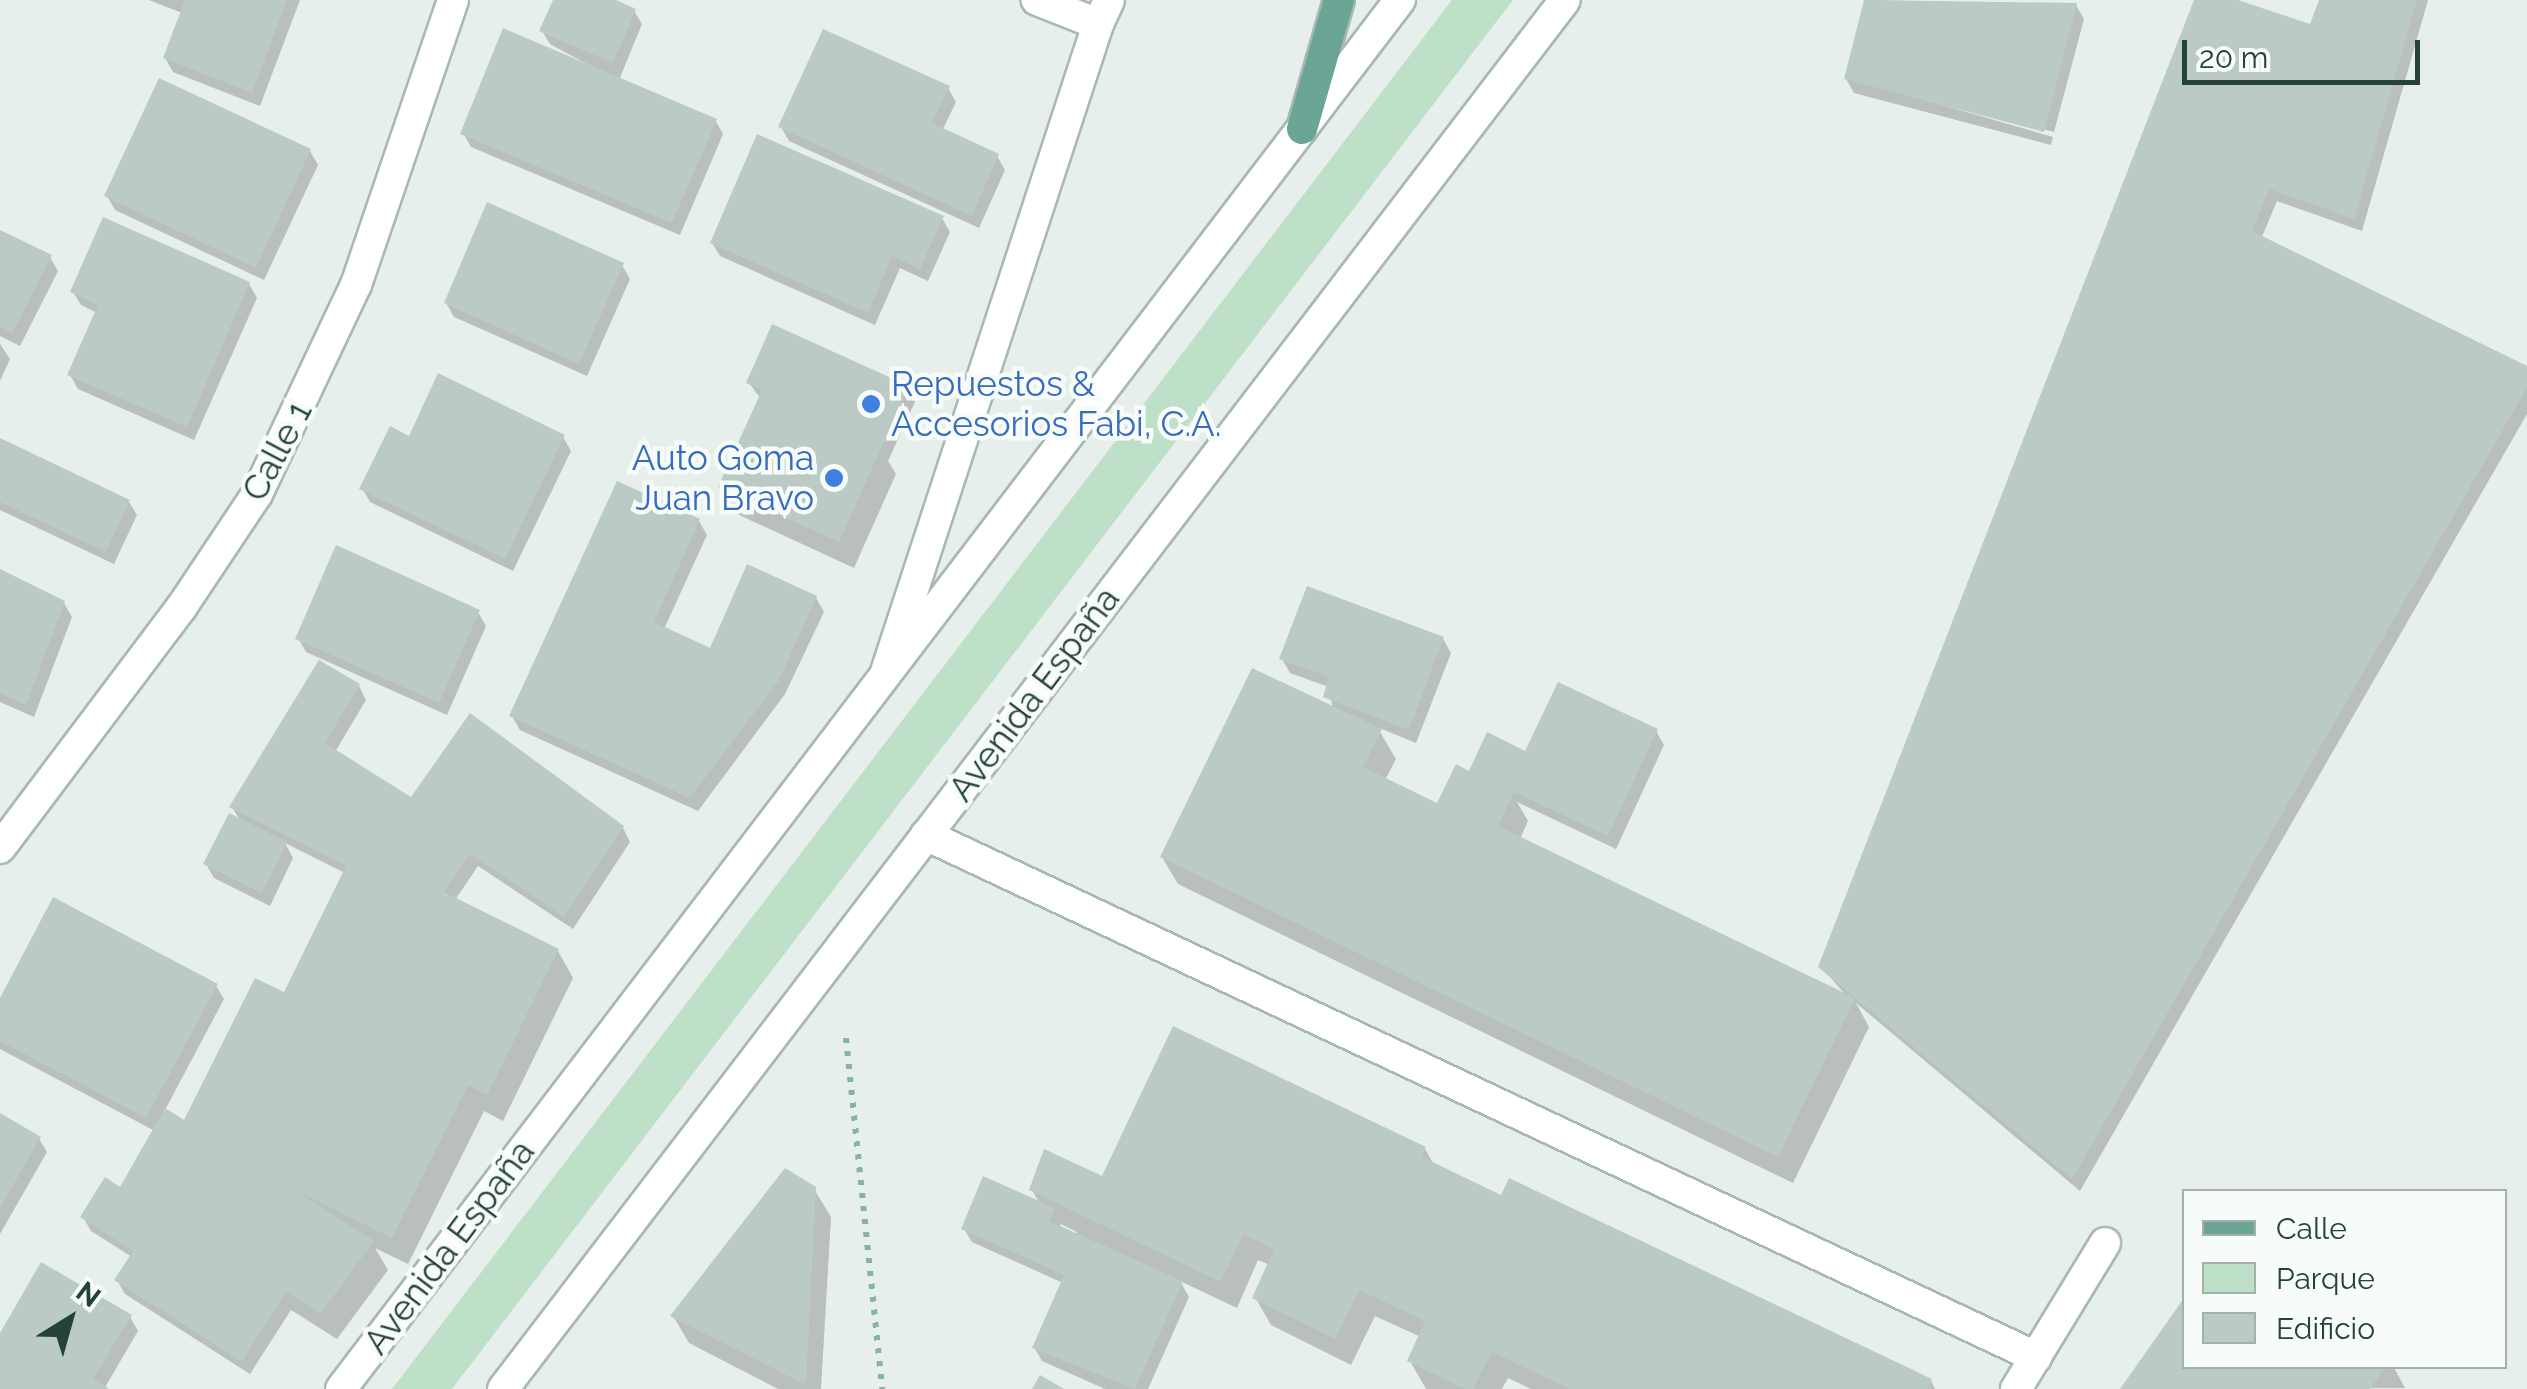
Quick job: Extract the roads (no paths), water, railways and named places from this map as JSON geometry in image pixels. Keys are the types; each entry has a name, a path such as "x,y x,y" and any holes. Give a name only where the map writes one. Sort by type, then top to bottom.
{"main road":[{"name":"Calle 1","path":"0,848 181,608 258,494 356,284 454,0"},
{"path":"1037,0 1104,12"},
{"path":"1302,128 1340,0"},
{"name":"Avenida España","path":"341,1389 1400,0"},
{"name":"Avenida España","path":"503,1389 1565,0"},
{"name":"Avenida España","path":"885,675 1104,12"},
{"path":"926,835 2036,1357"},
{"path":"2016,1389 2105,1243"}],"place":[{"name":"Repuestos & Accesorios Fabi, C.A.","path":"871,404"},
{"name":"Auto Goma Juan Bravo","path":"834,478"}]}
